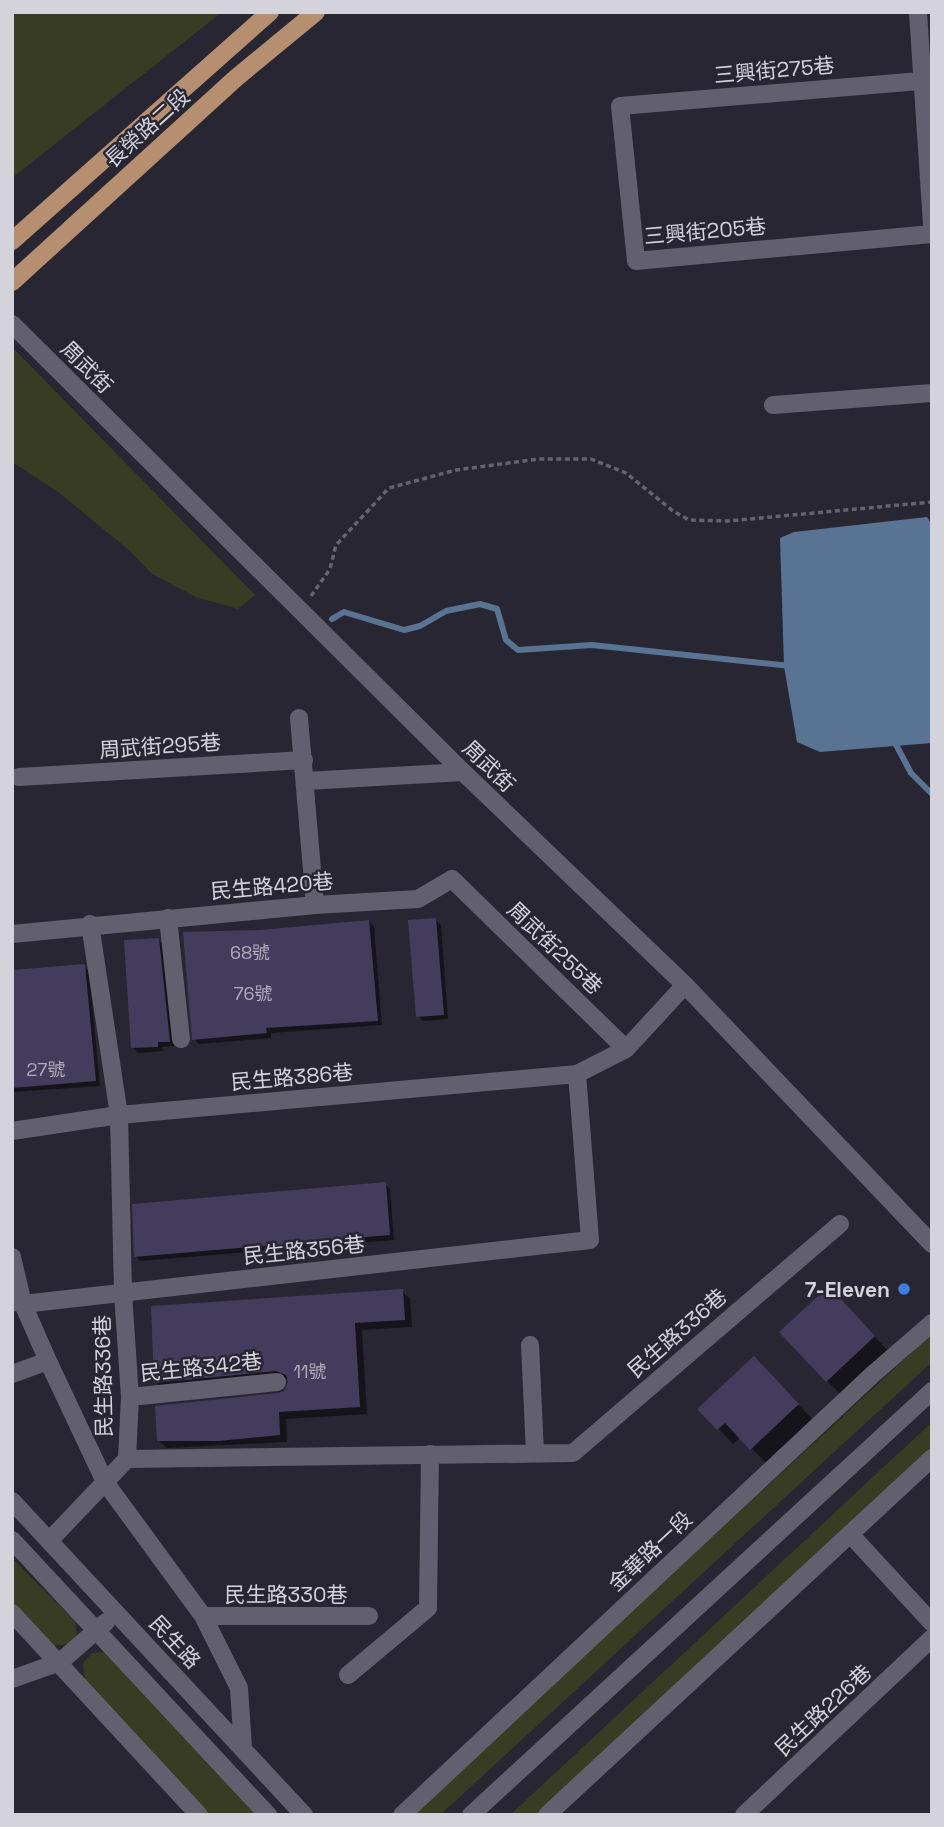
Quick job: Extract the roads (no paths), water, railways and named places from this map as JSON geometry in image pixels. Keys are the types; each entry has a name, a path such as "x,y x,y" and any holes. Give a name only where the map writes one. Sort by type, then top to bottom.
{"main road":[{"name":"長榮路二段","path":"12,241 270,12"},
{"name":"長榮路二段","path":"12,282 236,78 316,12"}],"street":[{"path":"918,12 927,80 932,225"},
{"name":"三興街275巷","path":"620,106 927,80"},
{"name":"三興街205巷","path":"620,106 636,261 932,234"},
{"name":"周武街","path":"12,324 463,772 685,985 932,1244"},
{"path":"773,405 932,393"},
{"path":"299,718 315,905"},
{"name":"周武街295巷","path":"19,778 304,760"},
{"path":"306,781 463,772"},
{"name":"民生路420巷","path":"12,934 90,924 418,899 452,879"},
{"name":"周武街255巷","path":"452,879 626,1049"},
{"path":"168,918 181,1039"},
{"path":"90,924 119,1115"},
{"path":"576,1074 626,1049 685,985"},
{"name":"民生路386巷","path":"12,1131 119,1115 576,1074"},
{"name":"民生路356巷","path":"18,1302 123,1293 590,1240 576,1074"},
{"name":"民生路336巷","path":"119,1115 123,1293 130,1397 127,1459 573,1453 840,1224"},
{"path":"12,1257 18,1302 106,1482 203,1616 239,1688 243,1748"},
{"name":"金華路一段","path":"402,1815 872,1375 932,1323"},
{"path":"530,1345 535,1453"},
{"path":"12,1374 48,1361"},
{"name":"民生路342巷","path":"130,1397 277,1382"},
{"path":"471,1815 932,1391"},
{"path":"348,1675 428,1608 430,1454"},
{"path":"547,1815 932,1458"},
{"path":"49,1541 127,1459"},
{"name":"民生路","path":"12,1502 304,1815"},
{"path":"850,1534 932,1623"},
{"path":"12,1541 268,1815"},
{"path":"12,1679 60,1662 116,1612"},
{"path":"12,1613 199,1815"},
{"name":"民生路330巷","path":"203,1616 369,1616"},
{"name":"民生路226巷","path":"744,1815 932,1639"}],"water":[{"path":"927,517 932,525 932,743 820,752 797,742 784,666 780,538 794,532"}],"waterway":[{"path":"332,619 344,612 404,630 420,626 446,611 480,604 497,609 506,640 518,650 592,645 791,666"},
{"path":"893,739 911,773 932,794"}],"place":[{"name":"7-Eleven","path":"904,1289"}]}
